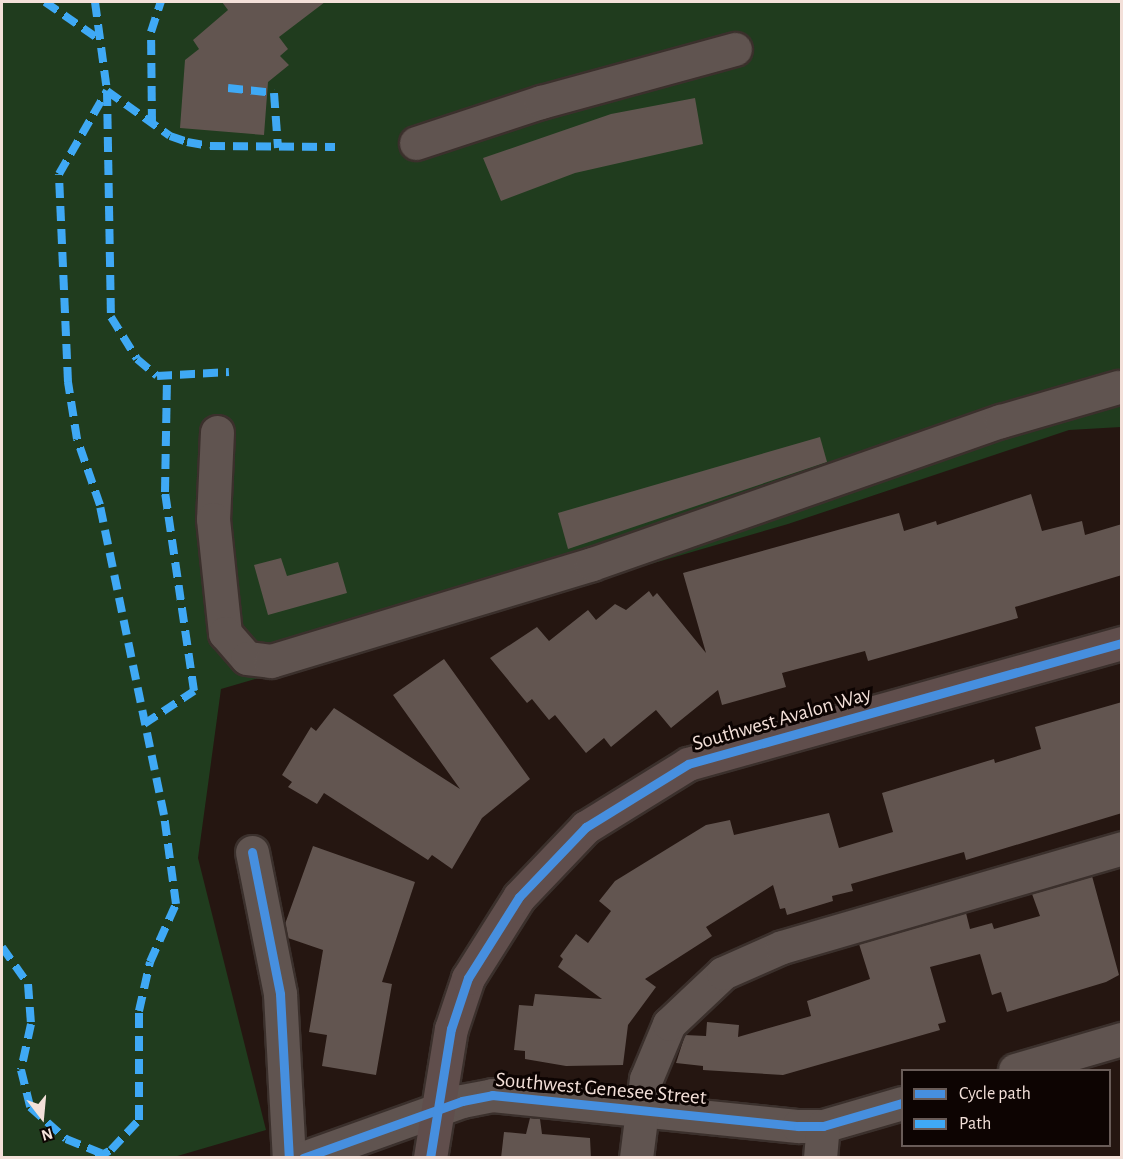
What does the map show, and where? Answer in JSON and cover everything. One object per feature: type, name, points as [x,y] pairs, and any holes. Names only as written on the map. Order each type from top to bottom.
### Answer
[{"type":"main road","name":"Southwest Avalon Way","points":[[430,1158],[435,1112],[452,1029],[468,978],[519,897],[586,827],[688,764],[1122,643]]},
{"type":"street","points":[[416,143],[541,102],[735,49]]},
{"type":"street","points":[[217,432],[213,519],[225,633],[248,658],[271,661],[592,564],[1001,421],[1118,387]]},
{"type":"street","points":[[636,1158],[646,1079],[669,1024],[723,973],[782,947],[1122,848]]},
{"type":"street","points":[[252,852],[280,994],[289,1158]]},
{"type":"street","points":[[1022,1069],[1122,1040]]},
{"type":"street","name":"Southwest Genesee Street","points":[[303,1158],[435,1112],[492,1095],[641,1110],[822,1142],[901,1104]]},
{"type":"green space","points":[[2,2],[1121,2],[1121,427],[1069,430],[788,524],[221,689],[198,858],[266,1130],[174,1157],[2,1157]]},
{"type":"building","points":[[222,2],[325,2],[279,37],[288,49],[280,56],[289,65],[268,82],[264,135],[180,128],[185,60],[199,49],[193,40],[228,10]]},
{"type":"building","points":[[695,98],[703,144],[575,173],[501,201],[483,158],[611,114]]},
{"type":"building","points":[[820,437],[827,462],[568,549],[558,513]]},
{"type":"building","points":[[1031,494],[1042,531],[1082,521],[1085,535],[1122,524],[1122,575],[1015,607],[1018,618],[935,642],[868,661],[865,651],[782,673],[786,687],[722,705],[718,690],[671,728],[656,710],[611,747],[604,738],[586,753],[555,715],[549,720],[532,699],[527,703],[490,658],[537,627],[549,641],[588,610],[596,620],[615,604],[626,610],[649,591],[653,597],[657,593],[706,653],[683,573],[899,513],[904,531],[936,521],[937,525]]},
{"type":"building","points":[[281,558],[287,576],[338,562],[347,593],[268,615],[254,565]]},
{"type":"building","points":[[444,659],[530,779],[482,818],[452,869],[432,855],[428,860],[324,793],[317,804],[288,787],[292,782],[282,775],[311,727],[316,731],[334,708],[460,789],[393,695]]},
{"type":"building","points":[[1122,702],[1122,813],[966,860],[964,852],[851,884],[853,891],[832,896],[833,901],[787,915],[785,908],[780,909],[773,885],[706,927],[712,936],[645,979],[656,987],[628,1025],[623,1065],[566,1066],[525,1059],[525,1051],[514,1050],[519,1005],[533,1006],[535,994],[602,999],[558,967],[563,959],[560,956],[576,934],[588,943],[611,911],[599,901],[615,881],[706,825],[730,820],[734,835],[829,813],[839,848],[893,832],[882,793],[994,759],[995,763],[1041,749],[1035,727]]},
{"type":"building","points":[[313,846],[415,882],[382,982],[392,984],[376,1075],[322,1066],[327,1035],[309,1032],[323,950],[288,938],[285,924]]},
{"type":"building","points":[[1092,876],[1119,975],[1106,982],[1007,1012],[1001,992],[992,995],[980,954],[930,967],[946,1022],[938,1024],[940,1030],[783,1075],[703,1070],[703,1066],[676,1063],[685,1035],[706,1036],[707,1022],[739,1025],[738,1037],[811,1016],[807,1001],[870,979],[859,944],[966,913],[970,929],[992,923],[994,929],[1040,916],[1032,894]]},
{"type":"building","points":[[530,1118],[540,1119],[542,1134],[590,1138],[591,1158],[501,1158],[504,1132],[526,1134]]},
{"type":"marked path","points":[[45,2],[100,40]]},
{"type":"marked path","points":[[95,2],[107,91],[111,317],[137,359],[157,376],[229,372]]},
{"type":"marked path","points":[[152,124],[151,32],[161,2]]},
{"type":"marked path","points":[[228,88],[274,93],[278,148]]},
{"type":"marked path","points":[[96,1158],[111,1150],[139,1120],[139,1011],[150,962],[176,904],[164,815],[100,505],[77,439],[68,382],[59,174],[107,91],[170,136],[187,142],[210,146],[335,147]]},
{"type":"marked path","points":[[144,724],[194,691],[165,492],[167,378]]},
{"type":"marked path","points":[[2,947],[28,984],[31,1024],[21,1070],[30,1107],[66,1139],[103,1154]]},
{"type":"cycle path","points":[[430,1158],[451,1029],[468,978],[519,897],[586,827],[688,764],[1122,643]]},
{"type":"cycle path","points":[[252,852],[280,994],[289,1158]]},
{"type":"cycle path","points":[[303,1158],[462,1101],[492,1095],[798,1126],[823,1126],[901,1103]]}]
